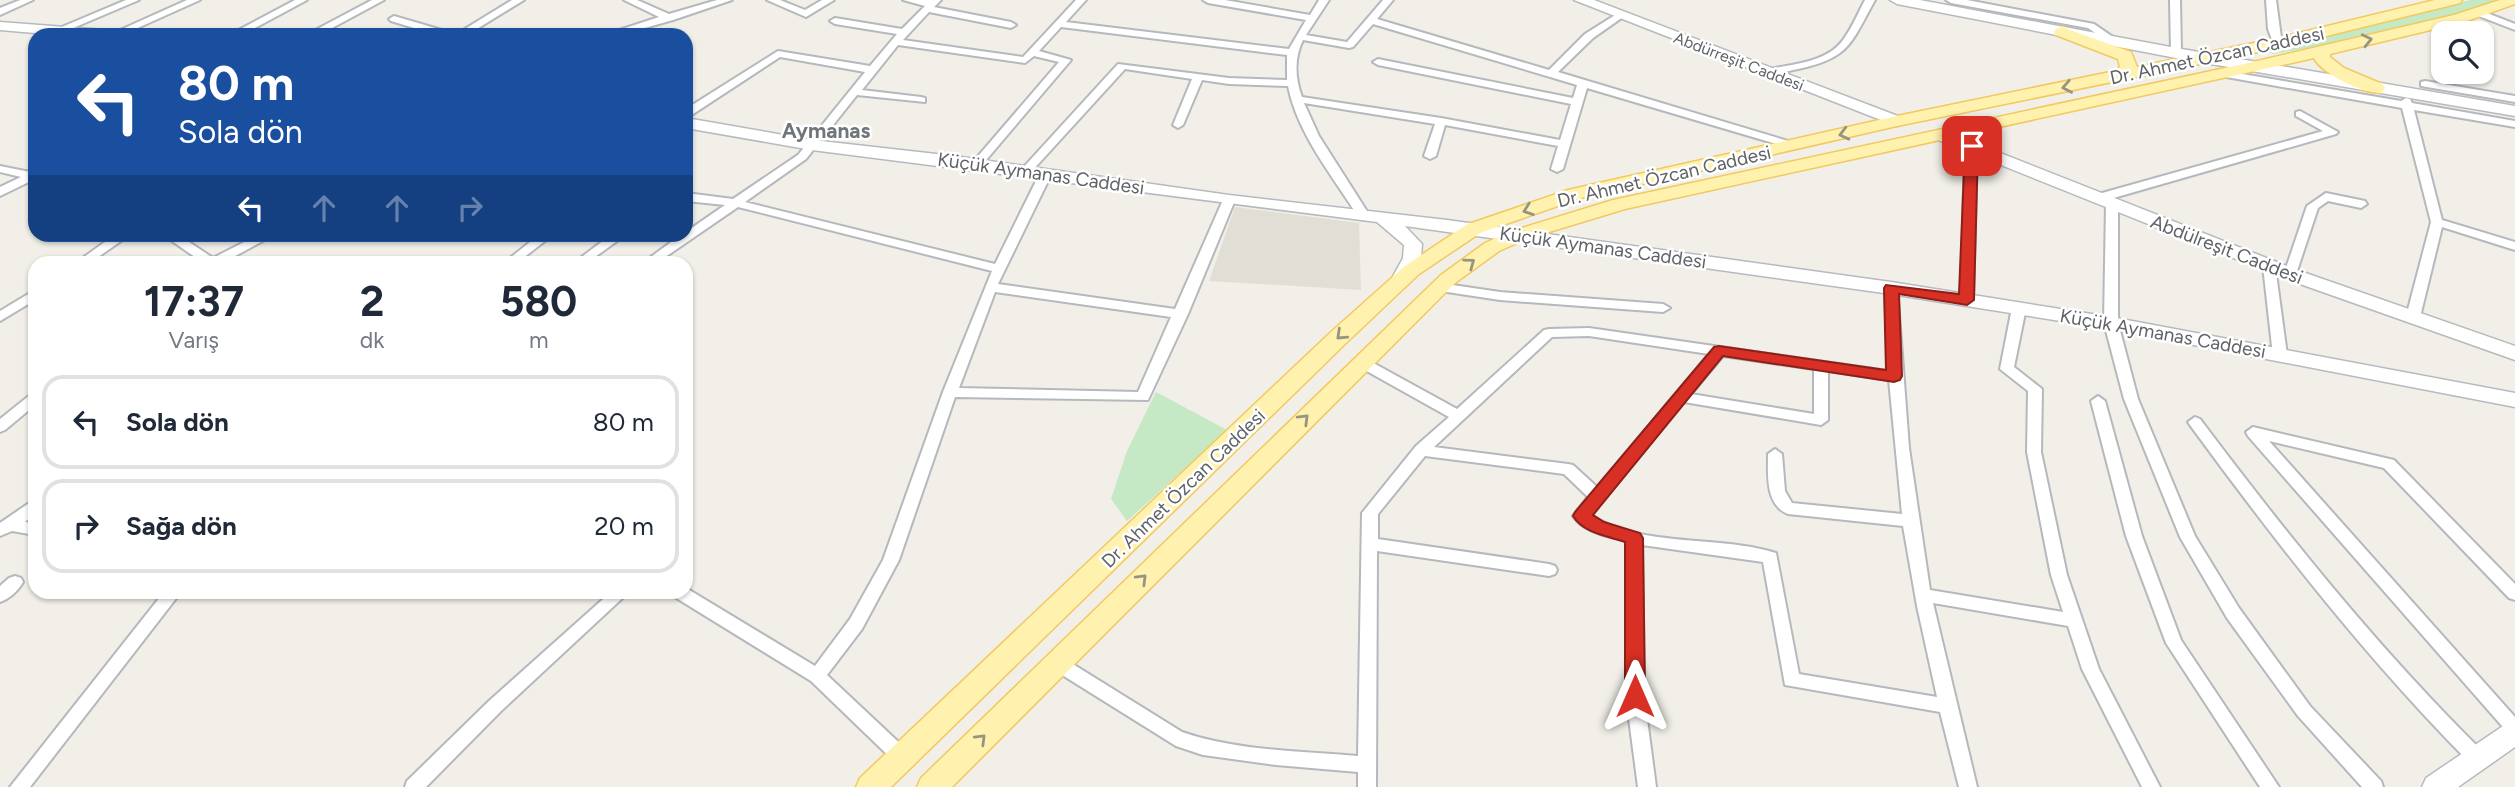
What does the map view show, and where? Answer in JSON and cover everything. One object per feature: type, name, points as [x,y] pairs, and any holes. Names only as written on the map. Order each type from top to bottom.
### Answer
[{"type":"main road","name":"Dr. Ahmet Özcan Caddesi","points":[[932,787],[1361,362],[1439,287],[1492,247],[1519,235],[1620,204],[1942,135],[2212,66],[2278,43],[2454,0]]},
{"type":"main road","name":"Dr. Ahmet Özcan Caddesi","points":[[871,787],[1401,280],[1473,229],[1575,194],[1897,121],[2119,76],[2212,66],[2253,67],[2479,13],[2511,0]]},
{"type":"main road","points":[[2062,32],[2125,56],[2129,68],[2119,76]]},
{"type":"main road","points":[[2322,51],[2322,59],[2332,69],[2376,88]]},
{"type":"street","points":[[0,12],[28,0]]},
{"type":"street","points":[[64,28],[134,0]]},
{"type":"street","points":[[132,28],[195,0]]},
{"type":"street","points":[[248,28],[302,0]]},
{"type":"street","points":[[325,28],[379,0]]},
{"type":"street","points":[[472,28],[519,0]]},
{"type":"street","points":[[629,0],[670,18]]},
{"type":"street","points":[[635,28],[727,0]]},
{"type":"street","points":[[772,0],[806,14],[829,0]]},
{"type":"street","points":[[908,0],[1011,25]]},
{"type":"street","points":[[895,42],[1026,60],[1082,0]]},
{"type":"street","points":[[1208,0],[1313,18]]},
{"type":"street","points":[[1324,0],[1293,53],[1290,76],[1301,113],[1371,217],[1404,233],[1413,244],[1412,258],[1401,280]]},
{"type":"street","points":[[1302,37],[1349,45],[1388,0]]},
{"type":"street","name":"Abdürreşit Caddesi","points":[[1581,0],[1897,121]]},
{"type":"street","points":[[1769,72],[1827,57],[1838,51],[1845,45],[1870,0]]},
{"type":"street","points":[[1897,0],[1977,7],[2091,26],[2115,42]]},
{"type":"street","points":[[1951,0],[2062,32],[2176,53],[2212,66],[2406,99],[2515,124]]},
{"type":"street","points":[[2175,0],[2176,53]]},
{"type":"street","points":[[2271,0],[2273,29],[2278,43]]},
{"type":"street","points":[[693,233],[802,157],[895,42],[932,4]]},
{"type":"street","points":[[2479,13],[2515,27]]},
{"type":"street","points":[[1551,73],[1589,36],[1620,15]]},
{"type":"street","points":[[394,19],[424,28]]},
{"type":"street","points":[[1371,20],[1794,146]]},
{"type":"street","points":[[835,21],[905,32]]},
{"type":"street","points":[[1059,24],[1293,53]]},
{"type":"street","points":[[0,26],[41,28]]},
{"type":"street","points":[[977,164],[1066,60],[1032,53]]},
{"type":"street","points":[[693,109],[778,54],[873,70]]},
{"type":"street","points":[[1378,62],[1577,102]]},
{"type":"street","points":[[1027,170],[1122,66],[1229,81],[1292,83]]},
{"type":"street","points":[[2253,67],[2376,88],[2406,99],[2515,111]]},
{"type":"street","points":[[1178,125],[1198,77]]},
{"type":"street","points":[[1557,169],[1583,82]]},
{"type":"street","points":[[2425,84],[2515,99]]},
{"type":"street","points":[[856,92],[921,100]]},
{"type":"street","points":[[1297,99],[1441,121],[1565,144]]},
{"type":"street","points":[[2406,99],[2437,222],[2413,317]]},
{"type":"street","points":[[2300,114],[2332,132],[2106,201],[2111,323],[2131,399],[2188,537],[2233,613],[2304,711],[2374,787]]},
{"type":"street","points":[[1430,156],[1441,121]]},
{"type":"street","name":"Küçük Aymanas Caddesi","points":[[693,124],[813,145],[1027,170],[1229,200],[1519,235],[1891,288],[2111,323],[2515,400]]},
{"type":"street","name":"Abdülreşit Caddesi","points":[[1942,135],[2290,274],[2515,353]]},
{"type":"street","points":[[1967,300],[1972,146]]},
{"type":"street","points":[[0,169],[28,175]]},
{"type":"street","points":[[817,676],[856,624],[891,560],[990,287],[1046,173]]},
{"type":"street","points":[[0,192],[28,179]]},
{"type":"street","points":[[2290,274],[2313,206],[2326,197],[2361,204]]},
{"type":"street","points":[[693,198],[737,203],[999,269]]},
{"type":"street","points":[[950,392],[1143,397],[1229,200]]},
{"type":"street","points":[[2437,222],[2515,246]]},
{"type":"street","points":[[92,256],[113,242]]},
{"type":"street","points":[[181,242],[203,256]]},
{"type":"street","points":[[225,256],[254,242]]},
{"type":"street","points":[[519,256],[537,242]]},
{"type":"street","points":[[590,256],[610,242]]},
{"type":"street","points":[[659,256],[679,242]]},
{"type":"street","points":[[2269,266],[2280,355]]},
{"type":"street","points":[[990,287],[1181,314]]},
{"type":"street","points":[[1439,287],[1500,296],[1663,308]]},
{"type":"street","points":[[1891,288],[1894,376],[1911,521],[1923,594],[1968,787]]},
{"type":"street","points":[[3,312],[28,298]]},
{"type":"street","points":[[2019,308],[2007,369],[2035,389],[2034,452],[2059,575],[2091,669],[2151,787]]},
{"type":"street","points":[[1367,787],[1370,513],[1421,450],[1549,333],[1589,332],[1894,376]]},
{"type":"street","points":[[1719,351],[1581,516],[1597,527],[1634,538],[1770,556],[1791,680],[1948,706]]},
{"type":"street","points":[[1361,362],[1458,416]]},
{"type":"street","points":[[1683,397],[1821,420],[1821,366]]},
{"type":"street","points":[[2098,401],[2134,536],[2174,643],[2270,787]]},
{"type":"street","points":[[0,427],[28,404]]},
{"type":"street","points":[[2195,422],[2262,513],[2330,598],[2430,713],[2477,758]]},
{"type":"street","points":[[2438,786],[2515,731],[2253,432],[2389,464],[2515,594]]},
{"type":"street","points":[[1421,450],[1568,469],[1598,497]]},
{"type":"street","points":[[1775,454],[1776,492],[1781,503],[1788,508],[1911,521]]},
{"type":"street","points":[[5,528],[28,510]]},
{"type":"street","points":[[5,528],[28,529]]},
{"type":"street","points":[[1634,538],[1635,696],[1647,787]]},
{"type":"street","points":[[1370,544],[1549,570]]},
{"type":"street","points":[[0,596],[15,582]]},
{"type":"street","points":[[1923,594],[2074,620]]},
{"type":"street","points":[[19,787],[167,599]]},
{"type":"street","points":[[414,787],[495,706],[613,599]]},
{"type":"street","points":[[690,599],[817,676],[902,757]]},
{"type":"street","points":[[1057,663],[1165,732],[1203,747],[1368,765]]},
{"type":"shaded area","points":[[1235,207],[1359,223],[1361,290],[1209,281]]},
{"type":"green space","points":[[2470,0],[2500,0],[2444,18],[2337,43],[2273,54],[2265,50]]},
{"type":"green space","points":[[1156,392],[1227,430],[1127,521],[1111,499],[1127,451]]},
{"type":"district","name":"Aymanas","points":[[826,131]]},
{"type":"route","points":[[1635,696],[1634,538],[1597,527],[1581,516],[1719,351],[1894,376],[1891,288],[1967,300],[1972,146]]}]
